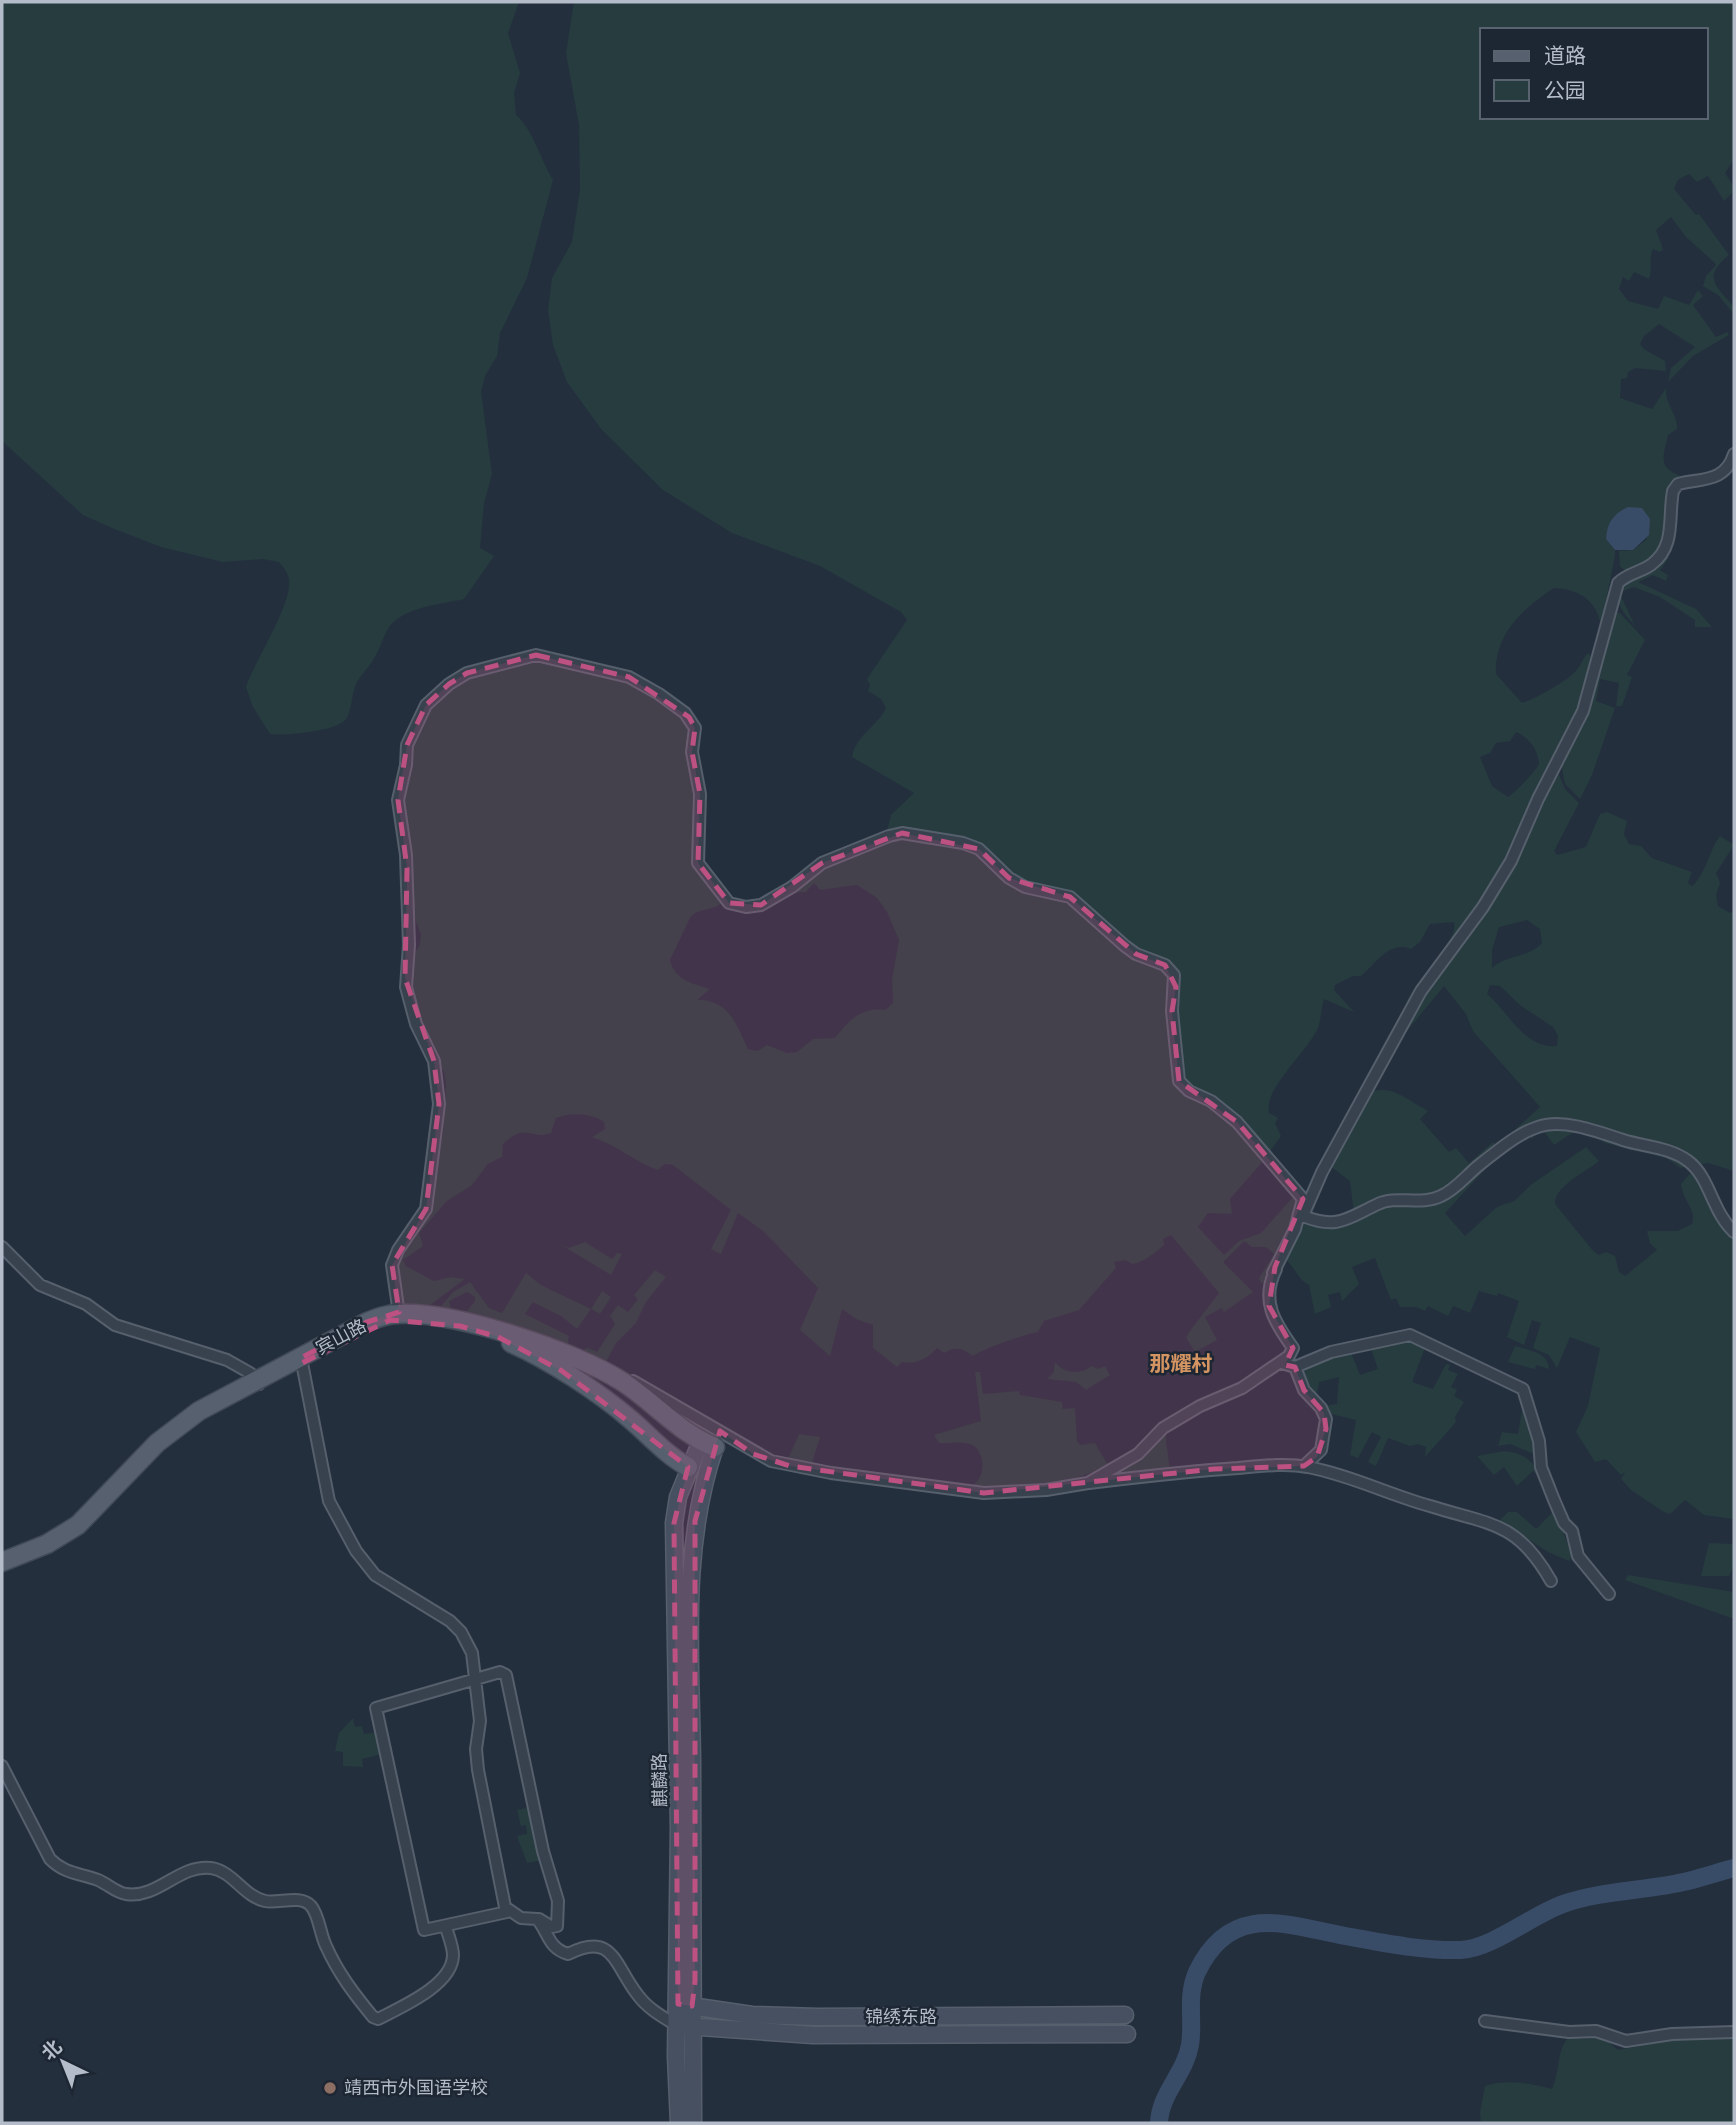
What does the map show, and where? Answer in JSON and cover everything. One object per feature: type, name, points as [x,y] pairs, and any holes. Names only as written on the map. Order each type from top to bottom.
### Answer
[{"type":"main road","name":"宾山路","points":[[302,1361],[367,1322],[398,1314],[443,1318],[561,1351],[613,1376],[708,1444]]},
{"type":"main road","name":"宾山路","points":[[2,1565],[47,1550],[76,1532],[168,1438],[212,1408],[257,1382],[390,1320],[428,1320],[498,1337],[562,1371],[620,1411],[674,1459],[688,1467]]},
{"type":"main road","name":"麒麟路","points":[[693,2123],[693,2028],[685,2005],[674,1523],[688,1467],[708,1444]]},
{"type":"main road","name":"麒麟路","points":[[679,2123],[676,2025],[695,1981],[691,1587],[695,1521],[708,1444]]},
{"type":"main road","name":"锦绣东路","points":[[685,2005],[752,2015],[818,2017],[1125,2015]]},
{"type":"main road","name":"锦绣东路","points":[[676,2025],[861,2036],[1126,2034]]},
{"type":"street","points":[[1273,1273],[1303,1216],[1322,1172],[1421,991],[1483,907],[1511,861],[1538,799],[1583,710],[1618,583],[1651,565],[1665,552],[1673,491],[1678,484],[1715,478],[1731,463],[1734,454]]},
{"type":"street","points":[[398,1314],[392,1265],[398,1250],[426,1209],[439,1104],[434,1061],[416,1024],[405,978],[409,945],[407,868],[398,800],[407,765],[407,745],[426,705],[449,684],[467,673],[536,655],[629,677],[659,694],[689,717],[696,735],[692,752],[700,794],[698,863],[729,903],[746,907],[761,905],[792,887],[822,863],[859,846],[902,834],[963,843],[979,849],[1009,878],[1024,887],[1070,897],[1136,954],[1165,965],[1174,975],[1172,1011],[1179,1081],[1188,1091],[1211,1101],[1237,1122],[1303,1199],[1295,1229],[1273,1273],[1269,1293],[1271,1317],[1293,1348],[1282,1363],[1242,1388],[1200,1406],[1163,1428],[1138,1454],[1088,1483]]},
{"type":"street","points":[[1303,1216],[1315,1221],[1339,1221],[1355,1217],[1382,1202],[1407,1202],[1443,1196],[1509,1142],[1529,1130],[1553,1122],[1599,1130],[1684,1158],[1696,1168],[1722,1220],[1734,1232]]},
{"type":"street","points":[[2,1247],[40,1285],[86,1304],[115,1325],[227,1360],[250,1373],[257,1382]]},
{"type":"street","points":[[1282,1363],[1295,1367],[1331,1352],[1410,1335],[1523,1389],[1539,1441],[1541,1467],[1554,1500],[1564,1523],[1572,1531],[1578,1556],[1609,1594]]},
{"type":"street","points":[[302,1361],[331,1507],[368,1569],[444,1616],[461,1632],[472,1653],[477,1680],[478,1770],[498,1878],[508,1912]]},
{"type":"street","points":[[1295,1367],[1304,1390],[1321,1408],[1326,1419],[1321,1450],[1304,1466]]},
{"type":"street","points":[[613,1376],[627,1378],[655,1391],[753,1454],[790,1466],[984,1493],[1046,1490],[1088,1483],[1272,1465],[1304,1466],[1364,1481],[1427,1506],[1468,1516],[1511,1532],[1527,1544],[1551,1581]]},
{"type":"street","points":[[503,1672],[510,1684],[543,1851],[558,1901],[557,1926],[552,1927],[537,1919],[521,1918],[508,1912],[426,1932],[423,1928],[376,1708],[477,1680],[503,1672]]},
{"type":"street","points":[[2,1766],[50,1859],[61,1870],[100,1881],[129,1895],[143,1893],[182,1871],[209,1867],[219,1869],[251,1896],[263,1901],[305,1901],[311,1906],[325,1945],[342,1980],[378,2019],[421,1997],[446,1972],[453,1954],[446,1927]]},
{"type":"street","points":[[537,1919],[551,1945],[559,1952],[568,1954],[590,1944],[609,1952],[647,2006],[676,2025]]},
{"type":"street","points":[[1485,2021],[1569,2032],[1596,2031],[1626,2041],[1672,2034],[1734,2032]]},
{"type":"highlighted area","points":[[536,655],[629,677],[689,717],[695,728],[692,752],[700,794],[698,863],[729,903],[761,905],[822,863],[902,833],[979,849],[1009,878],[1070,897],[1136,954],[1165,965],[1176,987],[1172,1011],[1179,1081],[1237,1122],[1303,1199],[1275,1267],[1269,1306],[1293,1348],[1285,1365],[1295,1367],[1304,1390],[1324,1413],[1326,1429],[1317,1457],[1304,1466],[1214,1469],[984,1493],[790,1466],[753,1454],[720,1431],[695,1521],[695,1981],[692,2006],[678,2004],[674,1523],[688,1467],[562,1371],[498,1337],[460,1326],[390,1320],[302,1363],[301,1358],[367,1322],[399,1312],[392,1265],[426,1209],[439,1104],[434,1061],[405,978],[407,868],[398,800],[407,745],[426,705],[449,684],[467,673]]},
{"type":"green space","points":[[2,2],[519,2],[508,33],[520,73],[514,93],[516,115],[532,136],[553,180],[527,278],[500,333],[497,356],[485,376],[481,392],[492,474],[484,503],[480,548],[494,556],[464,599],[421,608],[393,622],[373,660],[357,682],[346,719],[333,727],[311,732],[270,734],[253,707],[246,687],[286,599],[289,586],[287,574],[279,562],[263,559],[223,562],[161,547],[112,528],[83,515],[2,441]]},
{"type":"green space","points":[[574,2],[1734,2],[1734,159],[1725,173],[1733,185],[1732,193],[1724,201],[1708,176],[1697,182],[1689,174],[1678,180],[1674,189],[1696,215],[1699,214],[1729,255],[1716,269],[1714,281],[1734,307],[1734,314],[1718,295],[1703,286],[1715,263],[1686,237],[1671,217],[1656,230],[1663,249],[1660,252],[1653,249],[1649,279],[1634,272],[1629,281],[1623,277],[1619,289],[1628,301],[1658,309],[1664,296],[1689,305],[1698,290],[1703,296],[1693,305],[1716,337],[1727,332],[1729,335],[1693,356],[1668,382],[1671,368],[1695,347],[1659,324],[1644,336],[1640,344],[1665,361],[1666,371],[1635,368],[1628,372],[1627,378],[1621,379],[1620,398],[1652,409],[1666,388],[1667,399],[1677,424],[1677,429],[1668,435],[1664,460],[1672,472],[1688,479],[1678,480],[1663,546],[1651,559],[1626,572],[1620,566],[1619,551],[1633,550],[1646,540],[1650,519],[1606,539],[1615,550],[1615,556],[1601,625],[1595,609],[1585,597],[1554,588],[1521,614],[1505,635],[1497,660],[1496,674],[1522,703],[1566,680],[1588,653],[1591,656],[1577,713],[1541,778],[1519,835],[1497,877],[1404,1014],[1406,1003],[1421,978],[1449,942],[1454,931],[1454,922],[1430,924],[1420,942],[1411,949],[1403,947],[1390,950],[1361,976],[1353,976],[1335,985],[1334,990],[1354,1012],[1324,999],[1317,1030],[1272,1094],[1269,1113],[1278,1118],[1275,1123],[1281,1136],[1268,1154],[1181,1080],[1176,974],[1138,953],[1071,896],[1026,886],[979,847],[887,831],[891,815],[914,793],[852,757],[862,737],[886,708],[881,699],[868,691],[870,685],[867,679],[907,620],[901,612],[820,566],[732,533],[663,490],[602,430],[567,382],[553,345],[548,310],[552,278],[572,242],[580,189],[579,125],[566,53]],"holes":[[[1516,732],[1525,737],[1537,754],[1539,764],[1525,782],[1508,797],[1492,786],[1480,757],[1490,753],[1496,743],[1510,741]]]},
{"type":"green space","points":[[1667,556],[1668,559],[1660,570],[1668,575],[1666,581],[1653,575],[1638,582],[1696,609],[1712,627],[1695,627],[1695,620],[1660,597],[1634,587],[1623,591],[1621,596],[1635,626],[1624,612],[1618,598],[1619,586],[1655,566]]},
{"type":"green space","points":[[1619,612],[1645,640],[1627,675],[1632,677],[1622,706],[1616,706],[1619,683],[1600,679],[1596,701],[1615,708],[1592,775],[1580,799],[1565,784],[1561,763],[1587,712],[1614,614]]},
{"type":"green space","points":[[532,657],[629,679],[690,722],[703,877],[722,903],[691,916],[670,960],[680,976],[710,989],[697,1000],[708,1001],[724,1008],[735,1022],[748,1049],[758,1051],[767,1045],[787,1053],[797,1052],[813,1039],[835,1038],[856,1016],[869,1011],[885,1010],[893,1003],[892,979],[899,940],[887,912],[877,898],[857,885],[820,890],[814,883],[806,892],[789,892],[822,865],[901,835],[978,850],[1007,879],[1068,899],[1172,976],[1176,1081],[1222,1111],[1266,1158],[1230,1199],[1232,1214],[1208,1213],[1198,1227],[1224,1255],[1239,1241],[1261,1233],[1292,1198],[1298,1200],[1295,1219],[1267,1282],[1261,1283],[1259,1278],[1274,1254],[1266,1247],[1252,1247],[1244,1241],[1223,1262],[1253,1292],[1224,1312],[1222,1308],[1205,1317],[1217,1340],[1195,1352],[1186,1338],[1219,1293],[1171,1235],[1163,1239],[1164,1245],[1141,1262],[1114,1262],[1116,1268],[1079,1310],[1044,1321],[1038,1332],[973,1356],[958,1349],[944,1353],[937,1348],[921,1360],[902,1362],[897,1367],[873,1348],[873,1325],[856,1319],[842,1309],[830,1356],[800,1330],[818,1288],[763,1231],[738,1213],[721,1254],[711,1249],[731,1210],[673,1165],[665,1164],[658,1170],[592,1137],[605,1129],[604,1122],[581,1114],[556,1118],[551,1133],[524,1133],[511,1137],[503,1144],[502,1157],[488,1164],[472,1185],[447,1201],[419,1233],[423,1246],[403,1260],[406,1266],[434,1281],[451,1277],[465,1279],[425,1309],[405,1309],[396,1274],[399,1254],[419,1226],[434,1175],[443,1133],[446,1084],[444,1072],[424,1032],[408,985],[411,958],[420,945],[421,935],[412,910],[401,799],[410,773],[415,739],[430,708],[466,675]]},
{"type":"green space","points":[[1557,770],[1565,789],[1579,803],[1554,851],[1557,855],[1586,847],[1600,814],[1607,812],[1627,821],[1624,834],[1629,844],[1641,846],[1652,858],[1692,872],[1688,883],[1692,886],[1720,836],[1734,845],[1716,873],[1720,883],[1716,895],[1718,906],[1730,913],[1734,911],[1734,1171],[1708,1163],[1697,1165],[1685,1157],[1542,1123],[1442,1194],[1354,1214],[1350,1181],[1330,1166],[1370,1093],[1377,1090],[1392,1091],[1428,1111],[1420,1119],[1449,1152],[1456,1148],[1469,1163],[1493,1142],[1497,1146],[1540,1107],[1473,1031],[1466,1014],[1444,986],[1397,1043],[1423,995],[1522,845]],"holes":[[[1527,920],[1540,929],[1542,943],[1537,948],[1492,968],[1492,950],[1499,927]],[[1490,985],[1500,986],[1521,1006],[1553,1027],[1558,1036],[1557,1046],[1535,1042],[1526,1036],[1487,994]]]},
{"type":"green space","points":[[1553,1124],[1649,1147],[1690,1165],[1681,1168],[1666,1158],[1605,1143],[1587,1133],[1572,1133],[1554,1145],[1543,1130],[1531,1139],[1527,1133]]},
{"type":"green space","points":[[1586,1147],[1599,1161],[1565,1185],[1556,1197],[1555,1204],[1594,1252],[1599,1255],[1606,1252],[1615,1256],[1619,1272],[1625,1276],[1657,1250],[1650,1243],[1647,1231],[1678,1231],[1692,1224],[1693,1214],[1681,1184],[1694,1169],[1734,1235],[1734,1519],[1704,1515],[1685,1500],[1670,1514],[1664,1512],[1631,1490],[1621,1479],[1625,1472],[1621,1475],[1606,1459],[1595,1462],[1576,1432],[1588,1406],[1600,1348],[1570,1337],[1557,1368],[1549,1355],[1533,1348],[1541,1323],[1532,1320],[1524,1345],[1507,1337],[1519,1301],[1498,1293],[1497,1296],[1479,1291],[1470,1313],[1453,1306],[1448,1316],[1428,1306],[1425,1311],[1416,1307],[1400,1307],[1396,1298],[1391,1300],[1375,1258],[1352,1267],[1359,1284],[1342,1301],[1340,1292],[1328,1295],[1331,1307],[1315,1314],[1309,1285],[1285,1259],[1303,1221],[1315,1223],[1377,1206],[1433,1201],[1500,1153],[1445,1213],[1465,1236],[1497,1207],[1514,1201],[1532,1184]]},
{"type":"green space","points":[[585,1242],[612,1259],[617,1253],[622,1254],[611,1275],[558,1243],[568,1248]]},
{"type":"green space","points":[[655,1270],[666,1277],[646,1302],[636,1323],[616,1343],[606,1362],[574,1352],[575,1343],[575,1346],[582,1350],[588,1348],[597,1352],[615,1324],[610,1316],[618,1305],[628,1312],[638,1299],[634,1295]]},
{"type":"green space","points":[[526,1273],[541,1285],[591,1309],[577,1329],[561,1316],[533,1302],[525,1314],[569,1336],[567,1347],[464,1315],[475,1301],[475,1297],[467,1292],[449,1301],[451,1308],[458,1309],[458,1316],[437,1311],[453,1292],[470,1282],[489,1308],[502,1313]]},
{"type":"green space","points":[[602,1291],[611,1297],[600,1314],[591,1309]]},
{"type":"green space","points":[[1406,1338],[1426,1345],[1412,1382],[1433,1389],[1446,1364],[1450,1365],[1448,1370],[1458,1374],[1451,1387],[1457,1390],[1454,1396],[1464,1402],[1455,1417],[1456,1422],[1425,1457],[1426,1447],[1418,1444],[1410,1446],[1388,1438],[1376,1466],[1368,1462],[1381,1437],[1372,1432],[1358,1458],[1350,1455],[1356,1420],[1331,1414],[1323,1406],[1337,1404],[1339,1377],[1319,1382],[1316,1400],[1311,1397],[1302,1375],[1311,1363],[1350,1350],[1360,1375],[1378,1369],[1370,1346]]},
{"type":"green space","points":[[1515,1346],[1542,1355],[1549,1369],[1536,1365],[1535,1369],[1508,1362]]},
{"type":"green space","points":[[1055,1362],[1063,1369],[1073,1372],[1092,1366],[1098,1369],[1105,1366],[1110,1375],[1086,1390],[1076,1382],[1047,1379],[1054,1372]]},
{"type":"green space","points":[[975,1372],[980,1372],[983,1394],[1019,1391],[1020,1395],[1062,1402],[1063,1409],[1075,1408],[1077,1441],[1080,1445],[1095,1443],[1108,1465],[1072,1479],[1031,1488],[990,1489],[952,1483],[969,1485],[978,1481],[982,1458],[972,1445],[939,1443],[934,1435],[981,1421]]},
{"type":"green space","points":[[1524,1398],[1537,1453],[1534,1454],[1510,1444],[1498,1446],[1502,1432],[1518,1434]]},
{"type":"green space","points":[[1165,1432],[1170,1471],[1153,1470],[1112,1477],[1109,1473]]},
{"type":"green space","points":[[799,1434],[820,1437],[812,1463],[788,1459]]},
{"type":"green space","points":[[1504,1451],[1529,1460],[1544,1482],[1533,1471],[1517,1486],[1504,1467],[1494,1475],[1477,1456]]},
{"type":"green space","points":[[1555,1510],[1572,1556],[1569,1561],[1548,1552],[1499,1521],[1508,1512],[1517,1512],[1536,1529]]},
{"type":"green space","points":[[1709,1543],[1734,1544],[1734,1565],[1729,1576],[1701,1576]]},
{"type":"green space","points":[[1628,1575],[1734,1592],[1734,1619],[1625,1580]]},
{"type":"green space","points":[[353,1718],[355,1727],[362,1726],[364,1734],[378,1732],[382,1754],[362,1759],[363,1767],[343,1766],[343,1752],[335,1751],[339,1733]]},
{"type":"green space","points":[[532,1807],[543,1860],[527,1863],[517,1836],[527,1834],[526,1825],[521,1826],[517,1810]]},
{"type":"green space","points":[[1570,2036],[1581,2039],[1603,2038],[1618,2050],[1692,2037],[1734,2038],[1734,2123],[1481,2123],[1480,2112],[1485,2086],[1518,2083],[1552,2089],[1562,2048]]},
{"type":"water","points":[[1628,507],[1642,508],[1650,519],[1649,535],[1633,550],[1615,550],[1606,539],[1608,528],[1615,516]]},
{"type":"waterway","points":[[1159,2123],[1160,2112],[1190,2045],[1191,2000],[1197,1972],[1211,1950],[1226,1935],[1243,1927],[1262,1923],[1282,1924],[1403,1946],[1461,1950],[1486,1944],[1551,1909],[1578,1899],[1672,1884],[1734,1868]]},
{"type":"place","name":"靖西市外国语学校","points":[[330,2088]]},
{"type":"district","name":"那耀村","points":[[1181,1364]]}]
